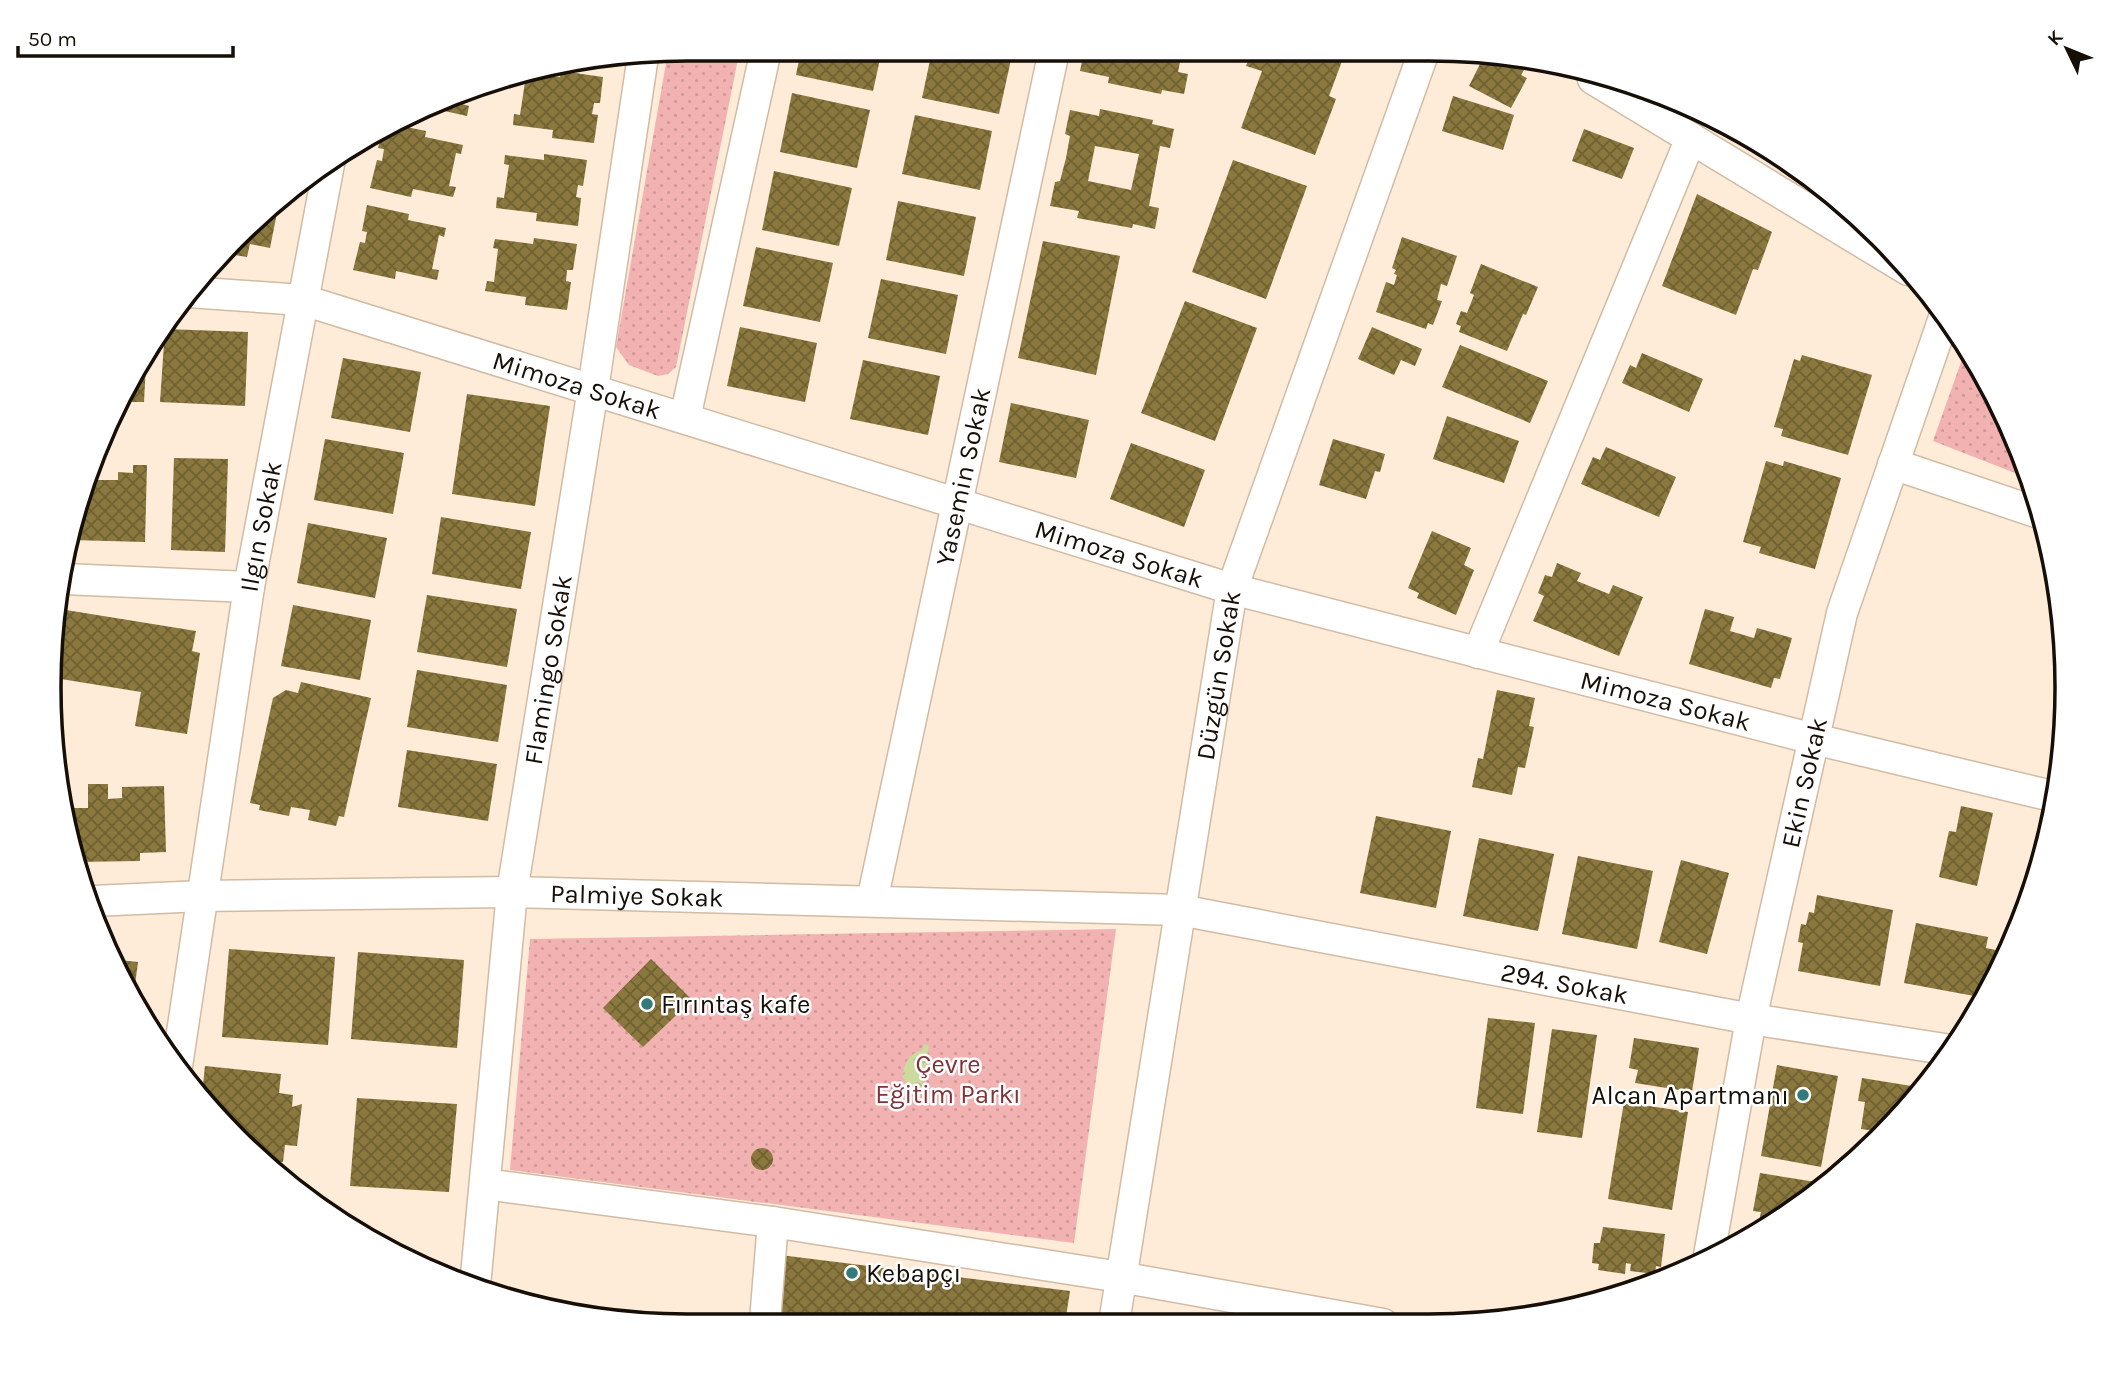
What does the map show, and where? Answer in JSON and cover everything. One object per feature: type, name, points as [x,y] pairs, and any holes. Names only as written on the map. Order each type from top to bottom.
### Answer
[{"type":"street","points":[[685,418],[764,61]]},
{"type":"street","name":"Yasemin Sokak","points":[[872,901],[1052,61]]},
{"type":"street","name":"Düzgün Sokak","points":[[1115,1314],[1232,589],[1421,61]]},
{"type":"street","name":"Flamingo Sokak","points":[[476,1277],[512,892],[593,389],[642,64]]},
{"type":"street","points":[[1607,88],[1876,251]]},
{"type":"street","points":[[1479,653],[1691,138]]},
{"type":"street","name":"Ilgın Sokak","points":[[179,1052],[249,587],[327,176]]},
{"type":"street","name":"Mimoza Sokak","points":[[202,293],[303,300],[1232,589],[1814,739],[2045,794]]},
{"type":"street","name":"Ekin Sokak","points":[[1711,1246],[1751,1019],[1842,613],[1941,328]]},
{"type":"street","points":[[1894,464],[2029,509]]},
{"type":"street","points":[[71,579],[249,587]]},
{"type":"street","name":"Palmiye Sokak","points":[[99,901],[202,896],[512,892],[1180,910]]},
{"type":"street","name":"294. Sokak","points":[[1180,910],[1751,1019],[1940,1048]]},
{"type":"street","points":[[485,1184],[773,1222],[1120,1277],[1327,1314]]},
{"type":"street","points":[[766,1314],[773,1222]]},
{"type":"green space","points":[[738,61],[676,367],[668,374],[658,376],[629,365],[616,347],[666,62]]},
{"type":"green space","points":[[1962,360],[1990,411],[2017,474],[1933,441]]},
{"type":"green space","name":"Çevre Eğitim Parkı","points":[[1116,929],[1074,1243],[510,1170],[530,939]]},
{"type":"water","points":[[924,1044],[929,1045],[919,1102],[915,1100],[916,1093],[903,1078],[903,1073],[907,1060],[922,1050]]},
{"type":"building","points":[[799,61],[880,61],[873,91],[796,75]]},
{"type":"building","points":[[930,61],[1011,61],[999,114],[922,98]]},
{"type":"building","points":[[1082,61],[1180,61],[1178,72],[1188,74],[1184,94],[1162,90],[1161,94],[1108,83],[1109,77],[1080,71]]},
{"type":"building","points":[[1248,61],[1342,61],[1329,96],[1336,99],[1315,155],[1241,128],[1262,71],[1246,66]]},
{"type":"building","points":[[1480,64],[1522,69],[1524,70],[1521,75],[1527,78],[1511,108],[1469,86]]},
{"type":"building","points":[[570,72],[603,77],[600,103],[594,103],[592,114],[598,115],[594,143],[552,138],[553,130],[513,125],[514,114],[520,115],[525,83],[553,76],[560,77],[560,74]]},
{"type":"building","points":[[792,93],[870,110],[857,168],[780,152]]},
{"type":"building","points":[[1453,96],[1514,115],[1503,150],[1442,131]]},
{"type":"building","points":[[462,103],[469,106],[467,116],[444,111]]},
{"type":"building","points":[[1100,109],[1153,120],[1152,124],[1174,129],[1170,148],[1160,146],[1149,206],[1159,208],[1155,229],[1133,224],[1132,228],[1077,218],[1079,211],[1050,206],[1055,182],[1060,181],[1066,158],[1070,136],[1065,134],[1070,110],[1099,116]],"holes":[[[1095,146],[1139,154],[1131,190],[1088,181]]]},
{"type":"building","points":[[915,115],[992,131],[980,190],[902,174]]},
{"type":"building","points":[[408,127],[426,131],[425,137],[463,145],[461,154],[456,153],[449,186],[456,187],[453,197],[413,189],[411,197],[370,188],[377,160],[382,161],[384,149],[378,148],[379,142]]},
{"type":"building","points":[[1584,129],[1634,148],[1622,179],[1572,161]]},
{"type":"building","points":[[544,154],[587,160],[583,186],[578,185],[576,197],[581,198],[578,226],[536,221],[537,213],[496,208],[497,197],[504,198],[509,165],[504,164],[505,155],[544,160]]},
{"type":"building","points":[[1233,160],[1307,186],[1266,299],[1192,272]]},
{"type":"building","points":[[774,171],[852,188],[839,246],[762,230]]},
{"type":"building","points":[[1697,194],[1772,232],[1758,270],[1753,269],[1736,315],[1662,286]]},
{"type":"building","points":[[898,201],[976,217],[964,276],[886,260]]},
{"type":"building","points":[[367,205],[409,214],[408,220],[446,228],[444,237],[439,235],[432,269],[439,270],[437,280],[396,271],[395,279],[353,270],[360,242],[365,243],[367,232],[362,231]]},
{"type":"building","points":[[276,216],[270,248],[250,244],[247,257],[236,255]]},
{"type":"building","points":[[1402,237],[1457,256],[1447,286],[1441,284],[1437,300],[1442,301],[1433,325],[1428,323],[1426,329],[1376,312],[1386,282],[1394,285],[1397,275],[1392,268]]},
{"type":"building","points":[[534,238],[577,244],[573,270],[567,270],[566,281],[571,282],[567,310],[525,305],[526,297],[485,291],[487,281],[494,282],[498,249],[493,248],[495,239],[533,244]]},
{"type":"building","points":[[1043,241],[1120,256],[1096,375],[1018,358]]},
{"type":"building","points":[[756,247],[833,263],[820,322],[743,306]]},
{"type":"building","points":[[1481,264],[1538,287],[1507,351],[1459,332],[1461,326],[1456,324],[1461,311],[1467,313],[1474,295],[1470,293]]},
{"type":"building","points":[[881,279],[958,295],[946,354],[868,338]]},
{"type":"building","points":[[1185,301],[1257,328],[1215,441],[1141,413]]},
{"type":"building","points":[[740,327],[817,343],[805,402],[727,386]]},
{"type":"building","points":[[1372,327],[1422,349],[1415,366],[1401,360],[1394,375],[1358,359]]},
{"type":"building","points":[[175,329],[248,332],[245,406],[160,402],[164,345]]},
{"type":"building","points":[[1460,345],[1548,381],[1530,423],[1442,387]]},
{"type":"building","points":[[1642,353],[1703,379],[1689,412],[1622,383],[1630,365],[1636,368]]},
{"type":"building","points":[[1802,355],[1872,375],[1848,455],[1781,436],[1783,429],[1774,427],[1794,359],[1800,361]]},
{"type":"building","points":[[343,358],[421,372],[410,432],[331,418]]},
{"type":"building","points":[[863,360],[940,376],[928,435],[850,419]]},
{"type":"building","points":[[146,373],[144,402],[131,402]]},
{"type":"building","points":[[467,394],[550,406],[535,506],[452,494]]},
{"type":"building","points":[[1011,403],[1089,420],[1076,478],[999,462]]},
{"type":"building","points":[[1447,416],[1519,441],[1504,483],[1433,459]]},
{"type":"building","points":[[325,439],[404,453],[393,514],[314,500]]},
{"type":"building","points":[[1333,439],[1385,454],[1380,472],[1375,471],[1366,499],[1319,485]]},
{"type":"building","points":[[1131,443],[1205,470],[1184,527],[1110,499]]},
{"type":"building","points":[[1606,447],[1676,477],[1659,517],[1581,484],[1593,457],[1600,460]]},
{"type":"building","points":[[174,458],[228,459],[225,552],[171,550]]},
{"type":"building","points":[[1766,461],[1783,466],[1784,461],[1841,478],[1815,569],[1759,553],[1761,547],[1743,542]]},
{"type":"building","points":[[133,465],[147,465],[145,542],[79,540],[97,478],[118,480],[118,472],[133,473]]},
{"type":"building","points":[[441,517],[531,532],[521,589],[432,574]]},
{"type":"building","points":[[308,523],[387,538],[375,598],[297,583]]},
{"type":"building","points":[[1432,531],[1471,548],[1464,565],[1474,570],[1456,615],[1417,598],[1419,593],[1408,588]]},
{"type":"building","points":[[1557,563],[1581,573],[1577,581],[1609,594],[1613,585],[1643,597],[1619,656],[1533,621],[1544,596],[1538,593],[1545,575],[1552,577]]},
{"type":"building","points":[[427,595],[517,609],[507,667],[417,652]]},
{"type":"building","points":[[293,605],[371,620],[360,680],[281,666]]},
{"type":"building","points":[[1705,609],[1734,617],[1730,631],[1754,638],[1757,628],[1792,638],[1780,679],[1774,678],[1771,688],[1689,664]]},
{"type":"building","points":[[67,610],[196,631],[192,651],[200,653],[187,734],[135,726],[141,692],[61,679]]},
{"type":"building","points":[[417,670],[507,685],[498,742],[407,727]]},
{"type":"building","points":[[301,682],[371,698],[344,817],[339,816],[336,826],[308,820],[310,810],[291,807],[289,816],[259,810],[260,805],[250,803],[273,698],[286,690],[298,693]]},
{"type":"building","points":[[1497,690],[1535,698],[1529,726],[1534,727],[1525,768],[1518,767],[1512,795],[1472,787],[1478,758],[1483,759]]},
{"type":"building","points":[[407,750],[497,764],[488,821],[398,807]]},
{"type":"building","points":[[88,784],[108,784],[108,799],[122,798],[122,787],[164,786],[166,852],[140,853],[140,861],[86,862],[73,808],[88,808]]},
{"type":"building","points":[[1961,806],[1993,813],[1977,886],[1939,877],[1949,831],[1956,832]]},
{"type":"building","points":[[1376,816],[1451,831],[1436,908],[1360,893]]},
{"type":"building","points":[[1479,838],[1554,854],[1538,931],[1463,916]]},
{"type":"building","points":[[1578,856],[1653,871],[1637,949],[1562,934]]},
{"type":"building","points":[[1681,860],[1729,873],[1707,954],[1659,942]]},
{"type":"building","points":[[1817,895],[1893,910],[1880,986],[1798,971],[1803,943],[1798,942],[1801,924],[1806,925],[1809,912],[1814,913]]},
{"type":"building","points":[[1916,923],[1988,937],[1986,948],[1996,950],[1974,996],[1904,983]]},
{"type":"building","points":[[229,949],[335,957],[328,1045],[222,1037]]},
{"type":"building","points":[[358,952],[464,960],[457,1048],[351,1039]]},
{"type":"building","name":"Fırıntaş kafe","points":[[651,959],[692,1000],[643,1047],[603,1008]]},
{"type":"building","points":[[124,961],[138,962],[135,982]]},
{"type":"building","points":[[1488,1018],[1535,1023],[1523,1114],[1476,1108]]},
{"type":"building","points":[[1552,1029],[1597,1035],[1582,1138],[1537,1132]]},
{"type":"building","points":[[1634,1038],[1699,1048],[1692,1092],[1635,1083],[1638,1070],[1629,1068]]},
{"type":"building","points":[[1777,1065],[1838,1076],[1821,1167],[1761,1156]]},
{"type":"building","points":[[205,1066],[281,1074],[279,1093],[293,1095],[292,1107],[302,1104],[297,1146],[285,1145],[283,1162],[280,1162],[245,1130],[203,1083]]},
{"type":"building","points":[[1862,1078],[1911,1086],[1871,1130],[1861,1129],[1865,1102],[1858,1101]]},
{"type":"building","points":[[357,1098],[457,1104],[449,1192],[350,1186]]},
{"type":"building","points":[[1624,1102],[1688,1112],[1672,1210],[1608,1199]]},
{"type":"building","points":[[758,1148],[766,1148],[773,1155],[773,1163],[766,1170],[758,1170],[751,1163],[751,1155]]},
{"type":"building","points":[[1760,1173],[1813,1182],[1760,1219],[1761,1212],[1753,1211]]},
{"type":"building","points":[[1603,1227],[1665,1234],[1661,1267],[1656,1266],[1655,1271],[1649,1273],[1630,1271],[1631,1264],[1626,1263],[1625,1274],[1598,1270],[1599,1264],[1592,1263],[1594,1243],[1600,1243]]},
{"type":"building","name":"Kebapçı","points":[[780,1255],[1070,1291],[1066,1314],[776,1314]]},
{"type":"place","name":"Fırıntaş kafe","points":[[647,1004]]},
{"type":"place","name":"Alcan Apartmanı","points":[[1803,1095]]},
{"type":"place","name":"Kebapçı","points":[[852,1273]]}]
